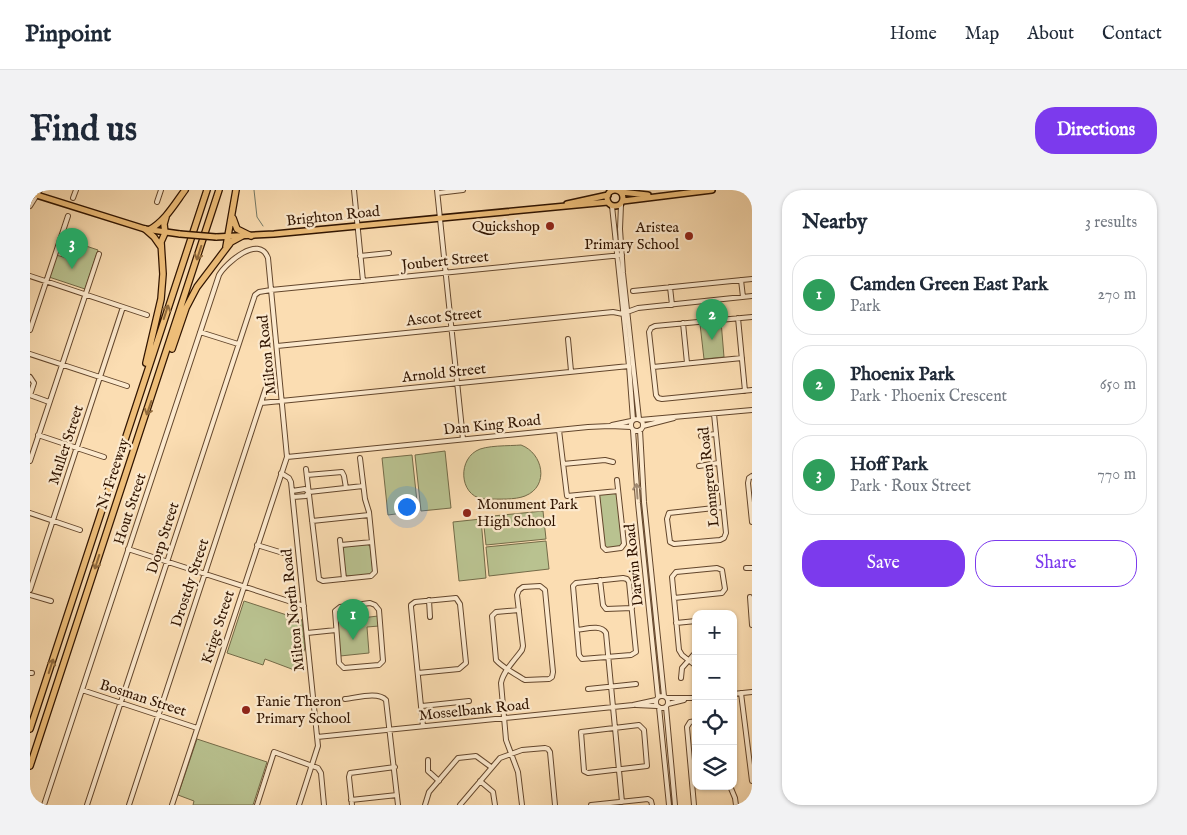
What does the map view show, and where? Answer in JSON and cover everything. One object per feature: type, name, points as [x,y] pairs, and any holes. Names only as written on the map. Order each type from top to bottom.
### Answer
[{"type":"highway","points":[[161,247],[147,230],[157,226],[166,217],[185,190]]},
{"type":"highway","name":"N1 Freeway","points":[[30,729],[207,190]]},
{"type":"highway","name":"N1 Freeway","points":[[30,766],[219,190]]},
{"type":"highway","points":[[225,250],[233,216],[236,190]]},
{"type":"highway","points":[[233,216],[237,229],[251,236]]},
{"type":"highway","points":[[138,397],[161,299],[163,274],[161,247],[165,233],[164,224],[166,217]]},
{"type":"highway","points":[[154,392],[192,295],[225,250],[233,241],[242,236]]},
{"type":"main road","points":[[40,194],[45,190]]},
{"type":"main road","points":[[619,191],[624,196],[622,203],[659,196],[712,190]]},
{"type":"main road","points":[[619,191],[659,196]]},
{"type":"main road","name":"Brighton Road","points":[[560,206],[619,191]]},
{"type":"main road","points":[[609,192],[610,204]]},
{"type":"main road","name":"Brighton Road","points":[[30,193],[40,194],[147,230],[216,237],[251,236],[560,206],[622,203]]},
{"type":"street","points":[[73,198],[76,190]]},
{"type":"street","points":[[157,202],[161,190]]},
{"type":"street","points":[[354,190],[363,281]]},
{"type":"street","points":[[463,190],[438,191],[463,439]]},
{"type":"street","points":[[30,206],[40,194]]},
{"type":"street","points":[[622,203],[620,212],[624,306]]},
{"type":"street","points":[[610,204],[640,419],[643,426]]},
{"type":"street","points":[[30,330],[68,216]]},
{"type":"street","name":"Hout Street","points":[[44,805],[219,275],[229,262],[242,253],[259,249],[265,252]]},
{"type":"street","name":"Milton Road","points":[[265,252],[268,258],[287,457]]},
{"type":"street","points":[[360,256],[389,253]]},
{"type":"street","points":[[30,461],[99,254]]},
{"type":"street","name":"Joubert Street","points":[[271,290],[622,254]]},
{"type":"street","points":[[30,276],[147,315]]},
{"type":"street","points":[[633,291],[752,279]]},
{"type":"street","points":[[741,280],[743,297]]},
{"type":"street","points":[[670,287],[672,305]]},
{"type":"street","name":"Dorp Street","points":[[87,805],[255,295],[259,292],[271,290]]},
{"type":"street","points":[[624,306],[638,308],[752,296]]},
{"type":"street","points":[[707,301],[710,321]]},
{"type":"street","name":"Ascot Street","points":[[613,312],[624,306]]},
{"type":"street","name":"Muller Street","points":[[30,590],[123,308]]},
{"type":"street","points":[[625,313],[638,308]]},
{"type":"street","name":"Ascot Street","points":[[277,346],[613,312],[625,313]]},
{"type":"street","points":[[625,313],[632,421]]},
{"type":"street","points":[[752,316],[655,326],[650,329],[656,395],[660,399],[752,390]]},
{"type":"street","points":[[738,318],[745,391]]},
{"type":"street","points":[[683,323],[687,363]]},
{"type":"street","points":[[200,332],[238,344]]},
{"type":"street","points":[[568,338],[571,371]]},
{"type":"street","points":[[30,354],[127,386]]},
{"type":"street","points":[[653,367],[742,358]]},
{"type":"street","name":"Arnold Street","points":[[261,403],[629,366]]},
{"type":"street","name":"Drostdy Street","points":[[129,805],[272,369]]},
{"type":"street","points":[[30,377],[34,383],[30,395],[50,402]]},
{"type":"street","points":[[640,419],[752,410]]},
{"type":"street","name":"Lonngren Road","points":[[714,414],[726,533],[724,538],[720,540],[673,544],[668,538],[667,519],[669,513],[723,507]]},
{"type":"street","points":[[640,430],[643,426],[676,417]]},
{"type":"street","name":"Dan King Road","points":[[287,457],[610,426],[640,419]]},
{"type":"street","name":"Darwin Road","points":[[632,421],[658,707]]},
{"type":"street","name":"Dan King Road","points":[[610,426],[640,430]]},
{"type":"street","points":[[559,430],[567,496],[618,491]]},
{"type":"street","name":"Darwin Road","points":[[640,430],[644,502],[667,706]]},
{"type":"street","points":[[701,436],[715,434]]},
{"type":"street","points":[[38,435],[104,457]]},
{"type":"street","name":"Krige Street","points":[[172,805],[287,457]]},
{"type":"street","points":[[306,469],[318,579],[323,581],[371,576],[374,574],[372,542],[369,516],[364,500],[360,458]]},
{"type":"street","points":[[563,464],[606,460],[613,462]]},
{"type":"street","points":[[699,466],[718,463]]},
{"type":"street","points":[[307,475],[342,472],[346,488]]},
{"type":"street","name":"Milton North Road","points":[[281,474],[291,480],[317,737],[317,748],[299,805]]},
{"type":"street","points":[[752,476],[749,478],[748,483],[752,522]]},
{"type":"street","points":[[597,493],[603,546],[606,550],[620,548],[624,544],[617,480]]},
{"type":"street","points":[[292,491],[305,490],[309,492],[363,486]]},
{"type":"street","points":[[293,497],[306,496],[309,492]]},
{"type":"street","points":[[30,513],[80,530]]},
{"type":"street","points":[[312,521],[369,516]]},
{"type":"street","points":[[344,579],[341,542],[372,542]]},
{"type":"street","points":[[258,545],[283,553]]},
{"type":"street","points":[[128,549],[304,606]]},
{"type":"street","points":[[674,598],[720,594],[725,589],[721,568],[676,572],[672,577],[676,623],[679,650],[692,664]]},
{"type":"street","points":[[746,568],[752,568]]},
{"type":"street","points":[[627,578],[629,582],[636,652],[631,655],[584,660],[580,658],[573,586],[576,583],[600,580],[627,578]]},
{"type":"street","points":[[600,580],[606,610],[632,608]]},
{"type":"street","points":[[519,610],[496,612],[492,616],[496,660],[508,669],[523,679],[528,681],[549,679],[553,675],[544,588],[540,586],[523,587],[519,590],[517,595],[519,610],[523,648],[508,669],[502,677],[501,683],[506,740],[518,772],[522,805]]},
{"type":"street","points":[[30,595],[51,601]]},
{"type":"street","points":[[750,597],[752,625]]},
{"type":"street","points":[[418,672],[459,669],[464,666],[466,661],[459,600],[455,598],[429,600],[415,602],[411,605],[423,726]]},
{"type":"street","points":[[429,600],[430,617]]},
{"type":"street","points":[[370,603],[376,605],[379,610],[383,659],[381,664],[342,667],[339,663],[336,630],[334,612],[337,608],[370,603]]},
{"type":"street","points":[[676,623],[692,621]]},
{"type":"street","points":[[577,630],[600,628],[604,630],[614,707],[614,728],[622,802]]},
{"type":"street","points":[[306,633],[336,630]]},
{"type":"street","points":[[680,678],[682,668],[693,655]]},
{"type":"street","points":[[588,689],[636,684]]},
{"type":"street","name":"Bosman Street","points":[[82,690],[197,728]]},
{"type":"street","points":[[737,694],[752,692]]},
{"type":"street","points":[[741,694],[752,780]]},
{"type":"street","points":[[346,699],[378,696],[383,697],[387,702],[398,805]]},
{"type":"street","points":[[666,697],[692,698]]},
{"type":"street","name":"Mosselbank Road","points":[[317,737],[614,707],[666,697]]},
{"type":"street","points":[[675,805],[667,706],[692,699]]},
{"type":"street","points":[[422,706],[469,701]]},
{"type":"street","name":"Mosselbank Road","points":[[633,704],[658,707],[667,706]]},
{"type":"street","points":[[658,707],[670,805]]},
{"type":"street","points":[[692,722],[687,727],[692,769]]},
{"type":"street","points":[[639,725],[642,727],[644,730],[648,765],[646,767],[585,772],[583,769],[580,733],[582,731],[614,728],[639,725]]},
{"type":"street","points":[[460,805],[500,758],[522,750],[545,748],[548,749],[555,805]]},
{"type":"street","points":[[256,805],[274,752],[312,765],[320,770],[324,805]]},
{"type":"street","points":[[425,805],[429,792],[457,759],[462,756],[476,756],[491,767]]},
{"type":"street","points":[[428,760],[428,771],[439,781]]},
{"type":"street","points":[[352,805],[349,777],[351,772],[395,767]]},
{"type":"street","points":[[480,781],[493,792],[495,805]]},
{"type":"street","points":[[694,790],[694,805]]},
{"type":"street","points":[[732,790],[736,805]]},
{"type":"street","points":[[351,800],[397,795]]},
{"type":"street","points":[[591,805],[648,799],[652,805]]},
{"type":"green space","points":[[80,244],[98,250],[85,289],[49,277],[56,255],[74,260]]},
{"type":"green space","points":[[721,321],[724,357],[704,359],[700,324]]},
{"type":"green space","points":[[521,445],[529,449],[539,462],[541,478],[533,491],[525,496],[506,499],[478,498],[472,494],[464,480],[464,472],[470,457],[476,451],[498,446]]},
{"type":"green space","points":[[445,451],[451,508],[421,511],[415,455]]},
{"type":"green space","points":[[412,455],[418,511],[388,515],[382,458]]},
{"type":"green space","points":[[601,494],[617,494],[622,544],[620,547],[607,548],[604,546],[599,496]]},
{"type":"green space","points":[[543,511],[546,539],[486,545],[483,517]]},
{"type":"green space","points":[[481,519],[486,578],[459,581],[453,522]]},
{"type":"green space","points":[[546,541],[549,569],[489,576],[486,547]]},
{"type":"green space","points":[[367,544],[370,546],[373,571],[370,575],[346,576],[342,550],[344,547]]},
{"type":"green space","points":[[244,601],[302,620],[305,648],[297,671],[265,659],[263,665],[227,653]]},
{"type":"green space","points":[[378,616],[379,626],[367,627],[369,653],[340,656],[337,621]]},
{"type":"green space","points":[[197,739],[267,762],[253,805],[193,805],[194,801],[178,795]]},
{"type":"waterway","points":[[254,190],[257,217],[263,226]]},
{"type":"place","name":"Quickshop","points":[[550,226]]},
{"type":"place","name":"Aristea Primary School","points":[[689,236]]},
{"type":"place","name":"Hoff Park","points":[[72,269]]},
{"type":"place","name":"Phoenix Park","points":[[712,340]]},
{"type":"place","name":"Monument Park High School","points":[[467,513]]},
{"type":"place","name":"Camden Green East Park","points":[[353,640]]},
{"type":"place","name":"Fanie Theron Primary School","points":[[246,710]]}]
